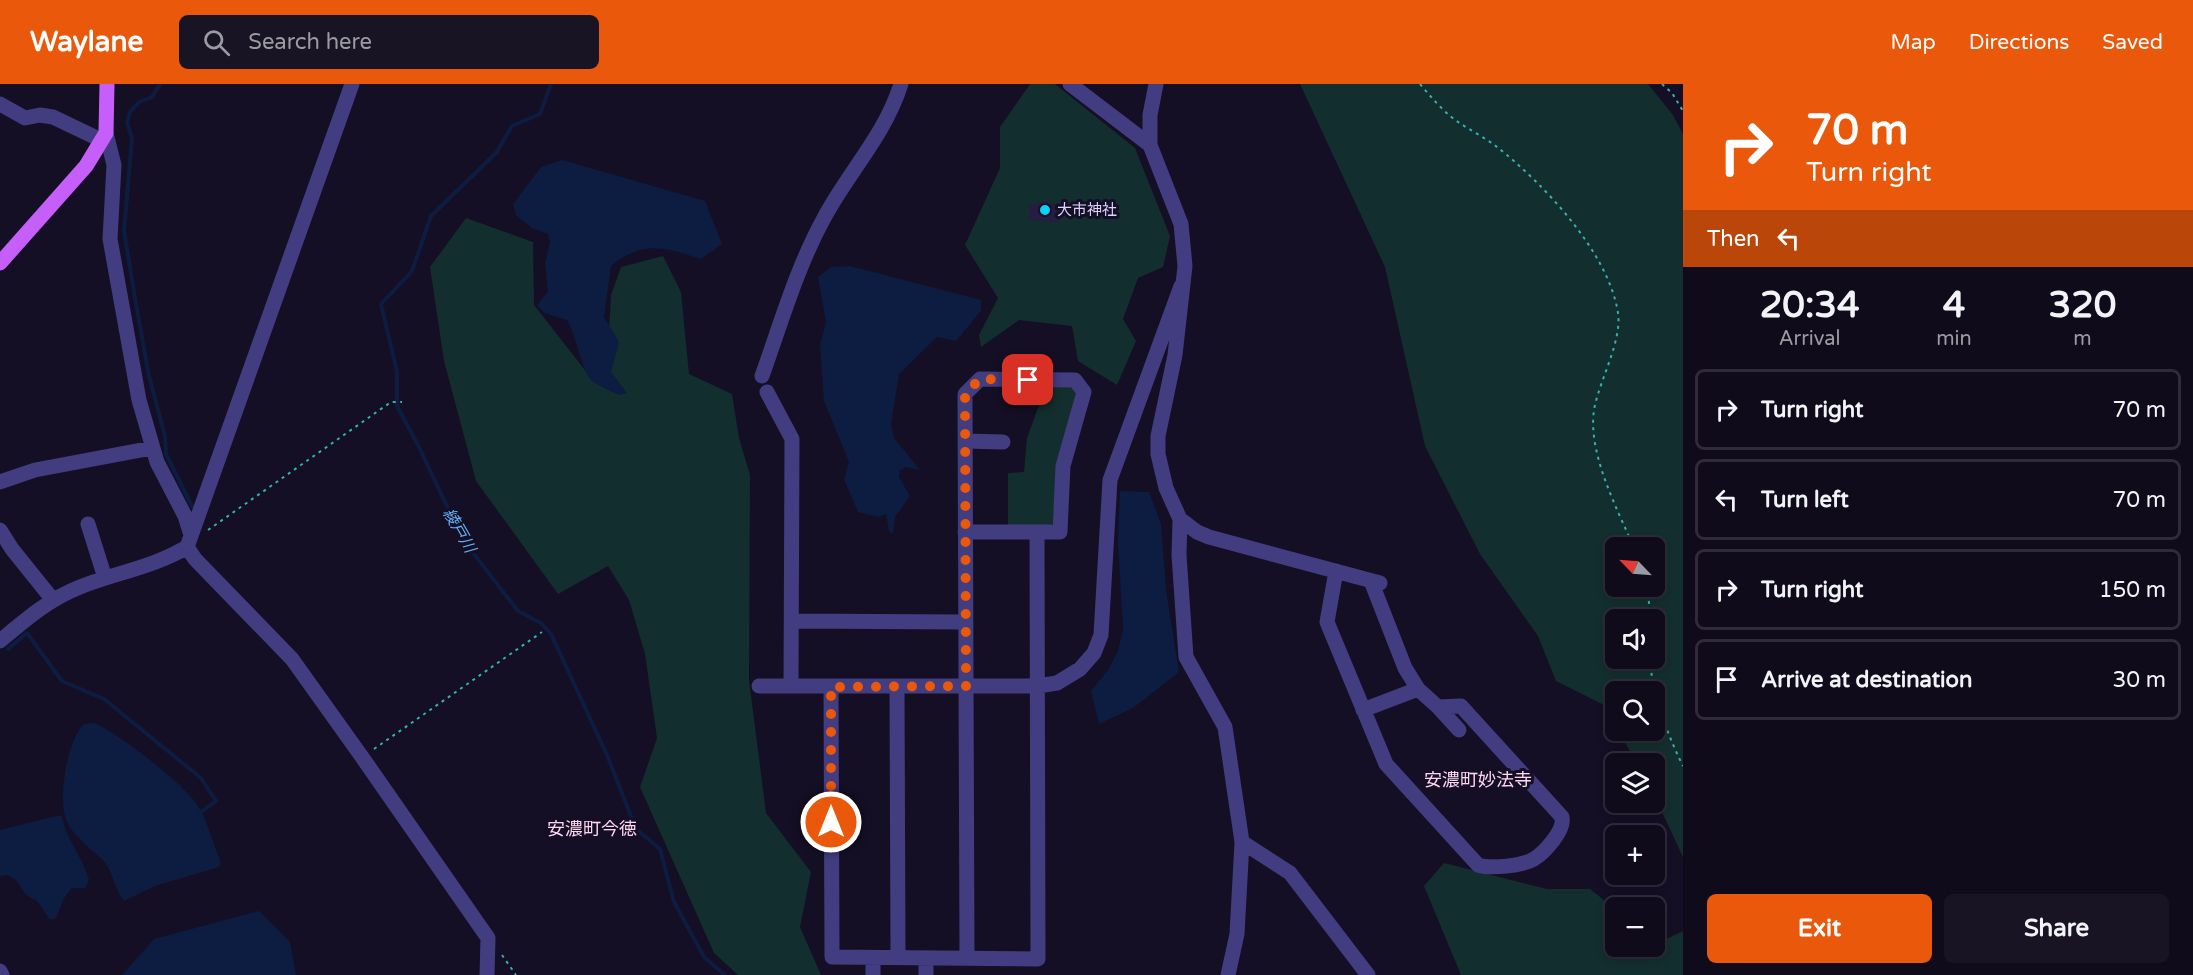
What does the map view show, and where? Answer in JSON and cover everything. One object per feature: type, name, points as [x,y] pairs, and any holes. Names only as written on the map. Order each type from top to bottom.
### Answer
[{"type":"main road","points":[[0,263],[86,166],[104,136],[107,84]]},
{"type":"street","points":[[0,641],[53,600],[105,578],[160,561],[189,541],[352,84]]},
{"type":"street","points":[[762,376],[794,287],[822,221],[845,181],[864,160],[894,106],[901,84]]},
{"type":"street","points":[[1070,84],[1150,145]]},
{"type":"street","points":[[1156,84],[1150,115],[1150,145],[1181,224],[1185,266],[1181,286],[1176,355],[1158,436],[1160,472],[1180,519],[1179,555],[1186,657],[1225,727],[1242,842],[1237,934],[1228,975]]},
{"type":"street","points":[[0,104],[25,118],[46,115],[104,136],[114,165],[110,239],[139,400],[152,448],[186,516],[189,541],[195,559],[292,659],[362,757],[488,938],[487,975]]},
{"type":"street","points":[[759,686],[1038,686],[1057,683],[1080,669],[1094,652],[1101,635],[1110,480],[1154,353],[1181,286]]},
{"type":"street","points":[[965,532],[1060,532],[1063,466],[1084,392],[1075,380],[980,379],[965,394],[965,441],[965,532],[965,622],[967,958]]},
{"type":"street","points":[[767,392],[792,439],[791,686]]},
{"type":"street","points":[[965,441],[1003,442]]},
{"type":"street","points":[[0,482],[35,470],[152,448]]},
{"type":"street","points":[[1180,519],[1209,537],[1376,582],[1405,668],[1418,689],[1459,730]]},
{"type":"street","points":[[88,524],[105,578]]},
{"type":"street","points":[[0,530],[12,549],[53,600]]},
{"type":"street","points":[[831,687],[832,957],[1038,959],[1037,532]]},
{"type":"street","points":[[1336,572],[1327,622],[1390,769],[1424,803],[1424,808],[1478,865],[1491,869],[1534,859],[1559,832],[1564,823],[1562,817],[1461,706],[1438,707]]},
{"type":"street","points":[[792,621],[965,622]]},
{"type":"street","points":[[897,686],[898,958]]},
{"type":"street","points":[[1363,710],[1418,689]]},
{"type":"street","points":[[1242,842],[1290,873],[1368,975]]},
{"type":"street","points":[[873,958],[873,975]]},
{"type":"street","points":[[926,958],[926,975]]},
{"type":"street","points":[[1008,959],[1008,975]]},
{"type":"path","points":[[1420,84],[1440,108],[1496,146],[1531,179],[1579,230],[1604,271],[1617,310],[1619,324],[1594,406],[1596,447],[1614,502],[1629,537]]},
{"type":"path","points":[[1662,84],[1672,93],[1683,111]]},
{"type":"path","points":[[189,541],[391,402],[402,402]]},
{"type":"path","points":[[362,757],[542,632]]},
{"type":"path","points":[[1651,669],[1657,699],[1671,743],[1683,766]]},
{"type":"green space","points":[[1030,84],[1055,84],[1135,148],[1170,236],[1163,267],[1138,278],[1123,319],[1136,341],[1117,385],[1078,361],[1072,326],[1019,320],[981,347],[979,335],[998,298],[965,245],[1000,168],[1000,127]]},
{"type":"green space","points":[[1300,84],[1648,84],[1673,115],[1683,134],[1683,857],[1662,813],[1665,813],[1665,753],[1631,753],[1624,741],[1665,741],[1665,681],[1605,681],[1605,707],[1556,681],[1538,636],[1480,554],[1425,446],[1385,267]]},
{"type":"green space","points":[[466,218],[533,242],[534,305],[588,374],[607,366],[611,295],[621,267],[663,256],[681,292],[689,374],[732,394],[739,438],[750,475],[749,680],[766,813],[811,872],[800,927],[821,975],[738,975],[714,953],[640,787],[657,738],[645,654],[629,600],[608,566],[558,594],[476,481],[444,361],[430,267]]},
{"type":"green space","points":[[1046,386],[1071,386],[1078,393],[1057,467],[1053,523],[1050,526],[1008,525],[1008,473],[1024,472],[1027,438]]},
{"type":"green space","points":[[1444,863],[1547,889],[1590,889],[1605,901],[1605,957],[1665,957],[1665,940],[1683,931],[1683,975],[1461,975],[1424,886]]},
{"type":"water","points":[[562,160],[705,201],[722,244],[701,259],[676,251],[654,248],[633,252],[611,266],[604,317],[619,342],[611,372],[627,393],[619,395],[593,382],[585,370],[567,320],[544,313],[537,305],[548,291],[545,264],[550,242],[548,234],[532,228],[516,215],[513,204],[541,167]]},
{"type":"water","points":[[850,266],[981,300],[981,311],[956,341],[937,337],[899,374],[891,424],[894,438],[920,470],[906,467],[900,470],[899,477],[910,496],[895,517],[893,534],[889,531],[886,514],[878,517],[858,512],[844,479],[849,462],[824,401],[820,345],[826,322],[818,277],[831,267]]},
{"type":"water","points":[[1120,491],[1149,492],[1161,524],[1166,590],[1179,672],[1133,708],[1099,724],[1091,691],[1108,670],[1118,651],[1123,629],[1118,542]]},
{"type":"water","points":[[94,723],[117,736],[163,771],[196,803],[207,824],[221,863],[219,867],[155,886],[124,901],[106,864],[77,836],[68,824],[65,814],[63,787],[68,757],[78,732],[84,724]]},
{"type":"water","points":[[62,816],[67,833],[89,880],[85,888],[72,888],[64,898],[56,918],[50,920],[38,902],[26,895],[16,880],[7,875],[0,876],[0,830]]},
{"type":"water","points":[[259,911],[290,942],[296,975],[122,975],[154,939]]},
{"type":"building","name":"大市神社","points":[[1039,201],[1060,206],[1060,222],[1029,220],[1029,204],[1038,204]]},
{"type":"waterway","points":[[160,84],[152,97],[139,102],[130,112],[127,123],[132,138],[124,231],[149,376],[165,436],[166,454],[192,506]]},
{"type":"waterway","name":"綾戸川","points":[[551,84],[540,114],[512,126],[496,153],[431,216],[412,271],[381,304],[397,372],[397,406],[463,540],[518,611],[541,623],[551,634],[607,755],[636,829],[660,849],[674,902],[704,957],[725,975]]},
{"type":"waterway","points":[[8,649],[27,633],[62,681],[104,699],[201,778],[216,801],[200,813]]},
{"type":"place","name":"大市神社","points":[[1045,210]]},
{"type":"district","name":"安濃町妙法寺","points":[[1478,780]]},
{"type":"district","name":"安濃町今徳","points":[[592,829]]},
{"type":"route","points":[[831,822],[831,687],[966,686],[965,394],[980,379],[1028,380]]}]
